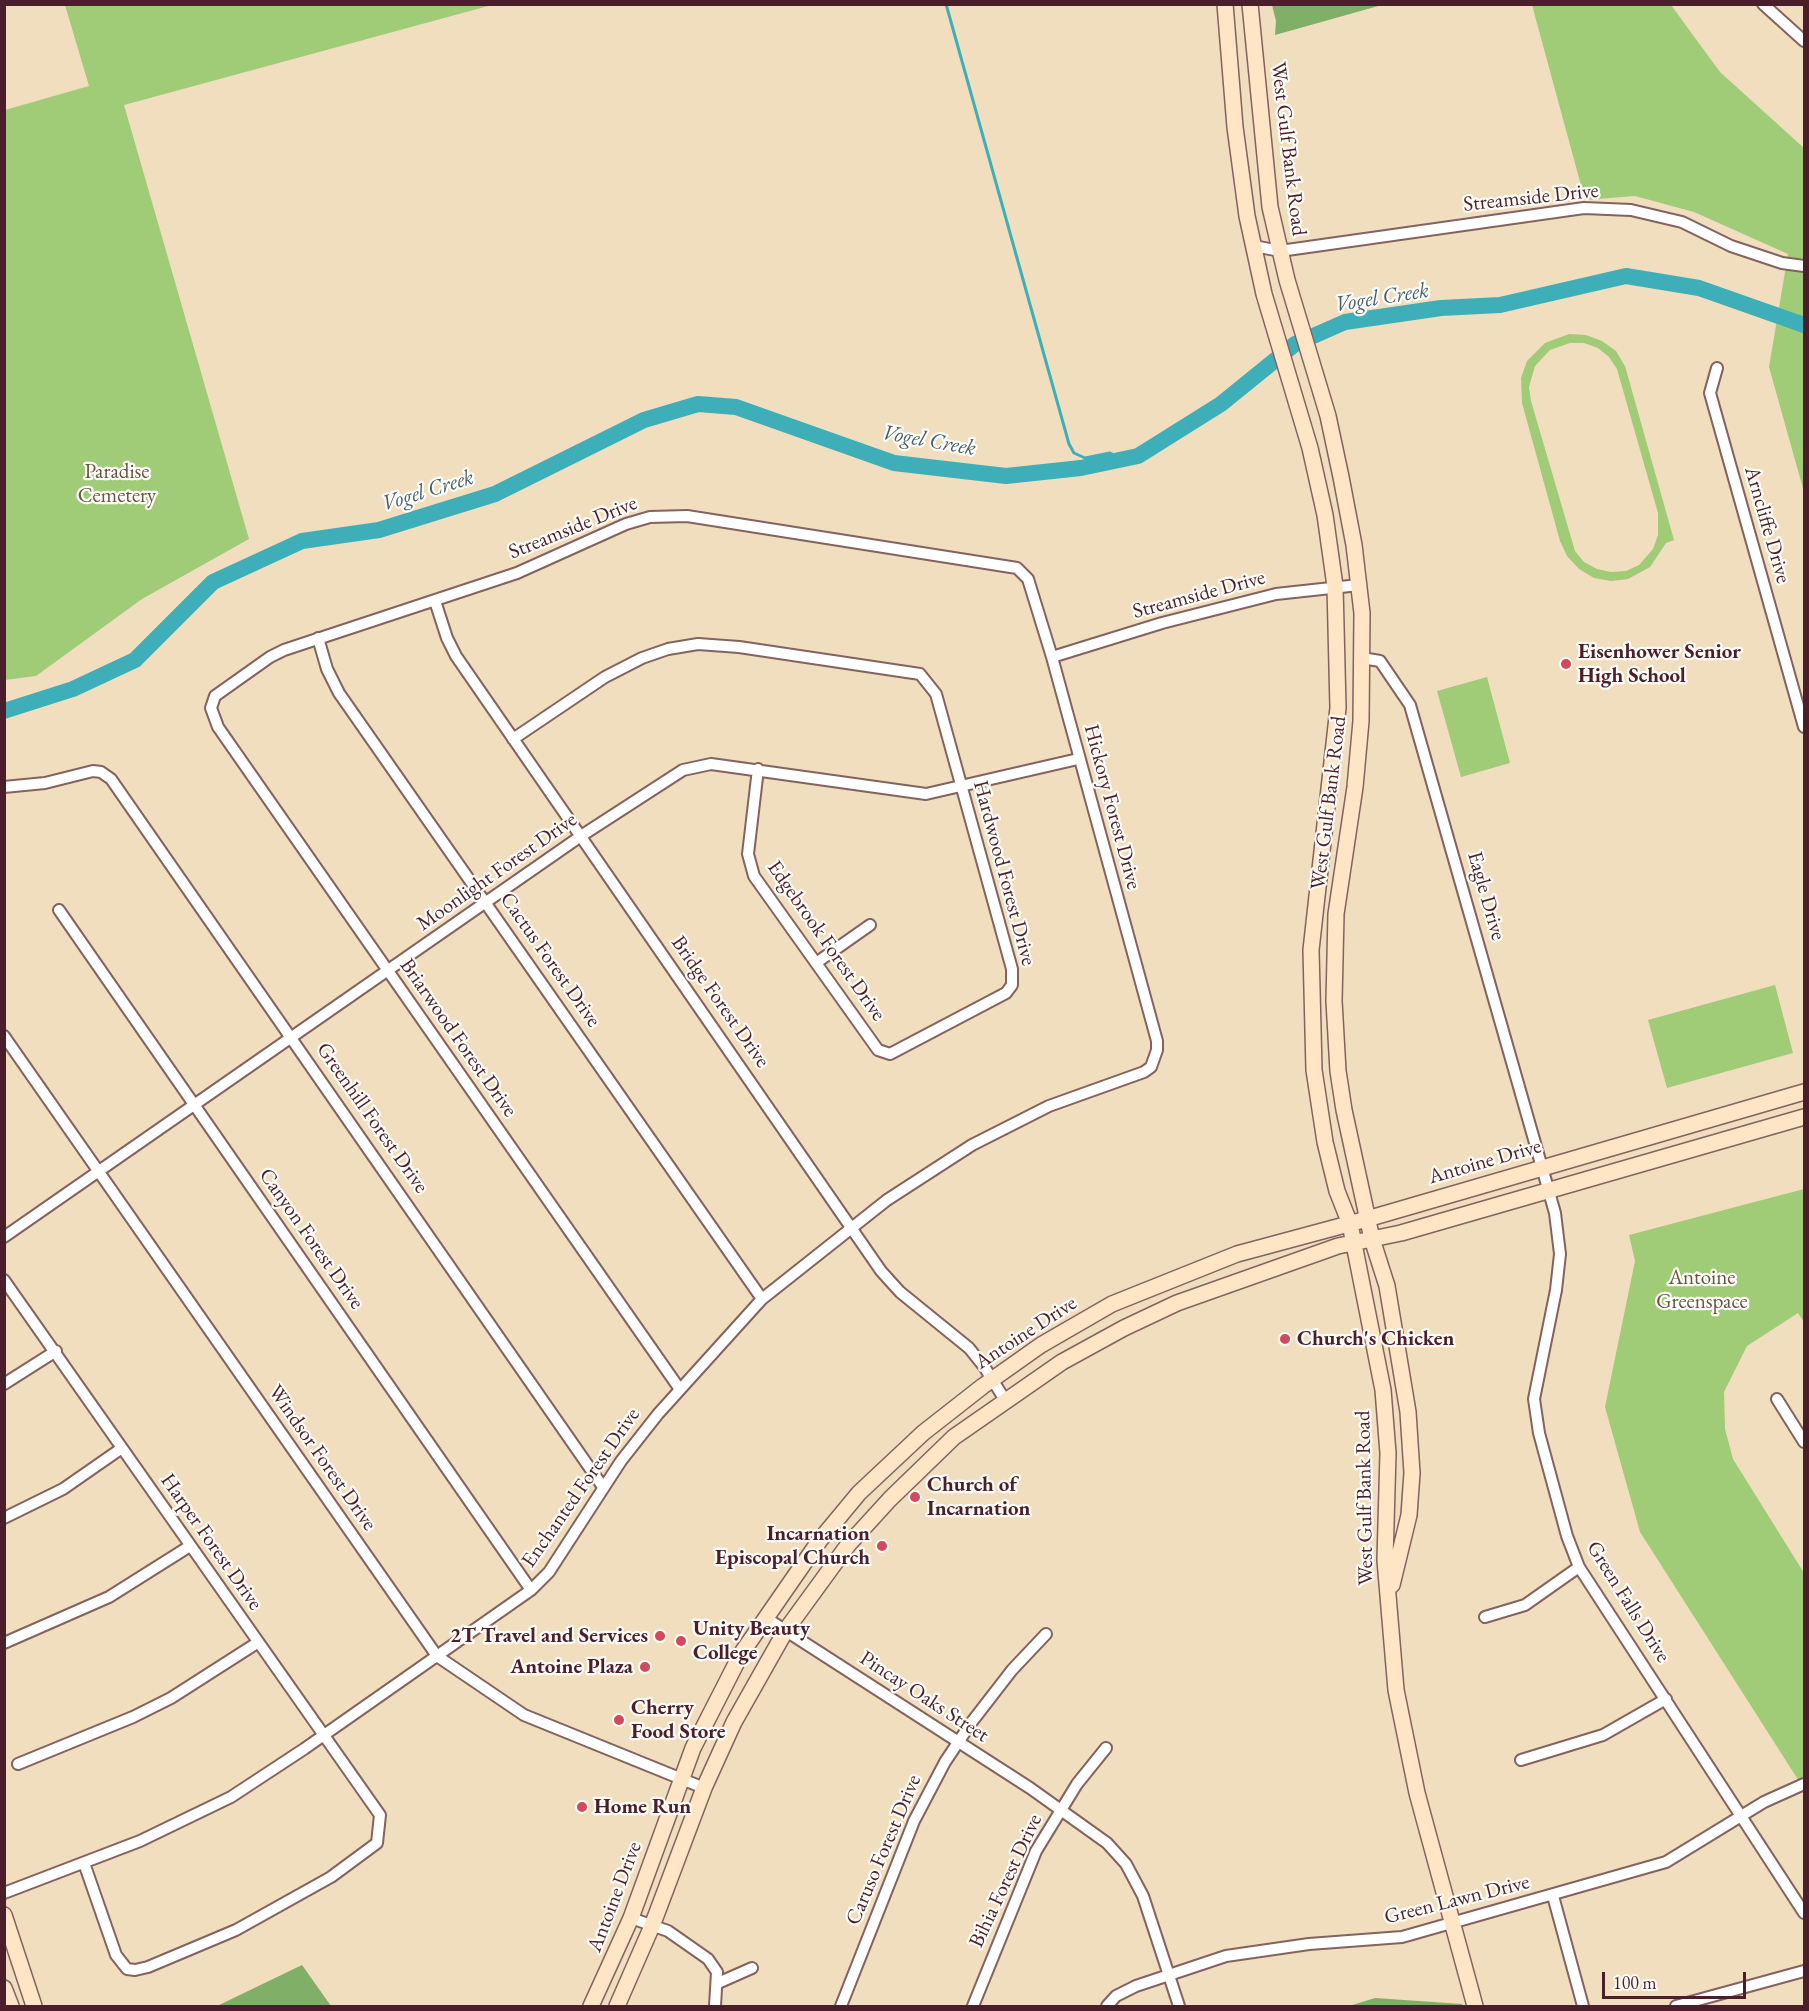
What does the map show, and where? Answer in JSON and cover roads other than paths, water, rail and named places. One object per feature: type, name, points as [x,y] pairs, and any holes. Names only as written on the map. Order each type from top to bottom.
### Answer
[{"type":"main road","name":"West Gulf Bank Road","points":[[1225,4],[1239,160],[1254,246],[1264,294],[1299,410],[1325,515],[1335,586],[1339,660],[1336,737],[1315,895],[1311,950],[1314,1070],[1325,1142],[1337,1191],[1350,1224],[1383,1390],[1388,1453],[1385,1560],[1395,1682],[1408,1752],[1475,2007]]},
{"type":"main road","name":"West Gulf Bank Road","points":[[1250,4],[1262,147],[1280,251],[1324,404],[1344,489],[1359,585],[1362,658],[1359,742],[1336,914],[1334,1001],[1338,1071],[1349,1138],[1372,1239],[1387,1286],[1405,1387],[1412,1473],[1409,1515],[1390,1608]]},
{"type":"main road","points":[[1229,44],[1254,41]]},
{"type":"main road","points":[[1299,410],[1324,404]]},
{"type":"main road","points":[[1336,737],[1359,742]]},
{"type":"main road","points":[[1314,1070],[1338,1071]]},
{"type":"main road","name":"Antoine Drive","points":[[591,2007],[631,1918],[693,1748],[741,1654],[820,1540],[859,1493],[923,1433],[992,1379],[1067,1329],[1132,1294],[1238,1254],[1368,1220],[1541,1167],[1804,1092]]},
{"type":"main road","points":[[1753,1107],[1759,1130]]},
{"type":"main road","name":"Antoine Drive","points":[[617,2007],[652,1926],[704,1788],[734,1722],[786,1630],[848,1545],[890,1499],[954,1437],[1062,1362],[1124,1328],[1177,1303],[1286,1262],[1548,1192],[1804,1117]]},
{"type":"main road","points":[[1325,1142],[1349,1138]]},
{"type":"main road","points":[[1383,1390],[1405,1387]]},
{"type":"main road","points":[[4,1915],[34,2007]]},
{"type":"main road","points":[[4,1988],[10,2007]]},
{"type":"street","points":[[1763,4],[1804,41]]},
{"type":"street","name":"Streamside Drive","points":[[1254,246],[1280,251],[1584,208],[1632,210],[1682,222],[1731,246],[1782,263],[1804,266]]},
{"type":"street","name":"Arncliffe Drive","points":[[1717,368],[1710,393],[1804,727]]},
{"type":"street","name":"Streamside Drive","points":[[211,708],[215,696],[270,657],[318,638],[517,573],[626,524],[662,515],[687,516],[1017,568]]},
{"type":"street","name":"Hickory Forest Drive","points":[[1017,568],[1028,579],[1052,657],[1078,759],[1157,1041],[1155,1061]]},
{"type":"street","name":"Streamside Drive","points":[[1052,657],[1162,623],[1276,594],[1359,585]]},
{"type":"street","name":"Bridge Forest Drive","points":[[435,601],[447,638],[456,656],[852,1227],[897,1289],[969,1348],[1005,1400]]},
{"type":"street","name":"Cactus Forest Drive","points":[[318,638],[327,669],[339,693],[762,1299]]},
{"type":"street","name":"Hardwood Forest Drive","points":[[513,739],[606,676],[642,658],[668,649],[698,644],[739,646],[920,675],[936,694],[1012,969],[1012,985],[1000,997],[890,1054]]},
{"type":"street","name":"Eagle Drive","points":[[1362,658],[1380,661],[1410,705],[1541,1167]]},
{"type":"street","name":"Briarwood Forest Drive","points":[[211,708],[218,727],[679,1388]]},
{"type":"street","name":"Moonlight Forest Drive","points":[[4,1237],[581,836],[683,770],[711,764],[926,794],[1078,759]]},
{"type":"street","name":"Edgebrook Forest Drive","points":[[758,769],[748,854],[754,876],[878,1050],[890,1054]]},
{"type":"street","name":"Greenhill Forest Drive","points":[[4,787],[45,783],[93,771],[111,779],[603,1486]]},
{"type":"street","name":"Canyon Forest Drive","points":[[59,910],[531,1590]]},
{"type":"street","points":[[816,963],[870,925]]},
{"type":"street","name":"Windsor Forest Drive","points":[[4,1036],[437,1656],[524,1715],[704,1788]]},
{"type":"street","name":"Enchanted Forest Drive","points":[[4,1893],[140,1841],[222,1801],[323,1736],[531,1590],[562,1554],[603,1486],[679,1388],[762,1299],[852,1227],[936,1167],[1049,1106],[1144,1072],[1155,1061]]},
{"type":"street","name":"Green Falls Drive","points":[[1541,1167],[1560,1254],[1534,1399],[1539,1433],[1567,1536],[1579,1567],[1804,1913]]},
{"type":"street","name":"Harper Forest Drive","points":[[4,1280],[380,1815],[381,1827],[377,1843],[368,1852],[280,1907],[236,1930],[142,1968],[127,1969],[116,1955],[106,1932],[84,1863]]},
{"type":"street","points":[[4,1384],[56,1351]]},
{"type":"street","points":[[1777,1399],[1804,1442]]},
{"type":"street","points":[[4,1518],[63,1489],[122,1448]]},
{"type":"street","points":[[4,1643],[109,1596],[190,1546]]},
{"type":"street","points":[[1485,1617],[1525,1605],[1579,1567]]},
{"type":"street","name":"Pincay Oaks Street","points":[[766,1618],[1060,1809],[1107,1843],[1126,1864],[1143,1896],[1170,1975]]},
{"type":"street","name":"Caruso Forest Drive","points":[[841,2007],[914,1821],[957,1742],[1012,1670],[1046,1634]]},
{"type":"street","points":[[18,1764],[133,1717],[171,1698],[257,1643]]},
{"type":"street","points":[[1521,1760],[1603,1735],[1666,1699]]},
{"type":"street","name":"Bihia Forest Drive","points":[[973,2007],[1032,1861],[1060,1809],[1106,1748]]},
{"type":"street","name":"Green Lawn Drive","points":[[1107,2007],[1125,1990],[1226,1956],[1309,1944],[1376,1941],[1453,1924],[1666,1862],[1764,1802],[1804,1784]]},
{"type":"street","points":[[1553,1896],[1583,2007]]},
{"type":"street","points":[[631,1918],[668,1931],[708,1959],[717,1972],[715,2007]]},
{"type":"street","points":[[718,1983],[752,1968]]},
{"type":"street","points":[[1676,2007],[1804,1971]]},
{"type":"street","points":[[1170,1975],[1179,2007]]},
{"type":"waterway","points":[[946,4],[1069,444],[1074,453],[1085,458],[1110,453],[1123,459]]},
{"type":"waterway","name":"Vogel Creek","points":[[4,711],[73,689],[135,660],[213,582],[302,541],[379,530],[495,494],[644,420],[698,404],[736,407],[894,463],[1006,476],[1081,468],[1138,456],[1221,404],[1295,344],[1345,322],[1441,308],[1500,305],[1626,276],[1699,288],[1804,325]]},
{"type":"place","name":"Eisenhower Senior High School","points":[[1566,664]]},
{"type":"place","name":"Church's Chicken","points":[[1285,1339]]},
{"type":"place","name":"Church of Incarnation","points":[[915,1497]]},
{"type":"place","name":"Incarnation Episcopal Church","points":[[882,1546]]},
{"type":"place","name":"2T Travel and Services","points":[[660,1636]]},
{"type":"place","name":"Unity Beauty College","points":[[681,1641]]},
{"type":"place","name":"Antoine Plaza","points":[[645,1667]]},
{"type":"place","name":"Cherry Food Store","points":[[619,1720]]},
{"type":"place","name":"Home Run","points":[[582,1807]]},
{"type":"park label","name":"Paradise Cemetery","points":[[117,484]]},
{"type":"park label","name":"Antoine Greenspace","points":[[1702,1290]]}]
